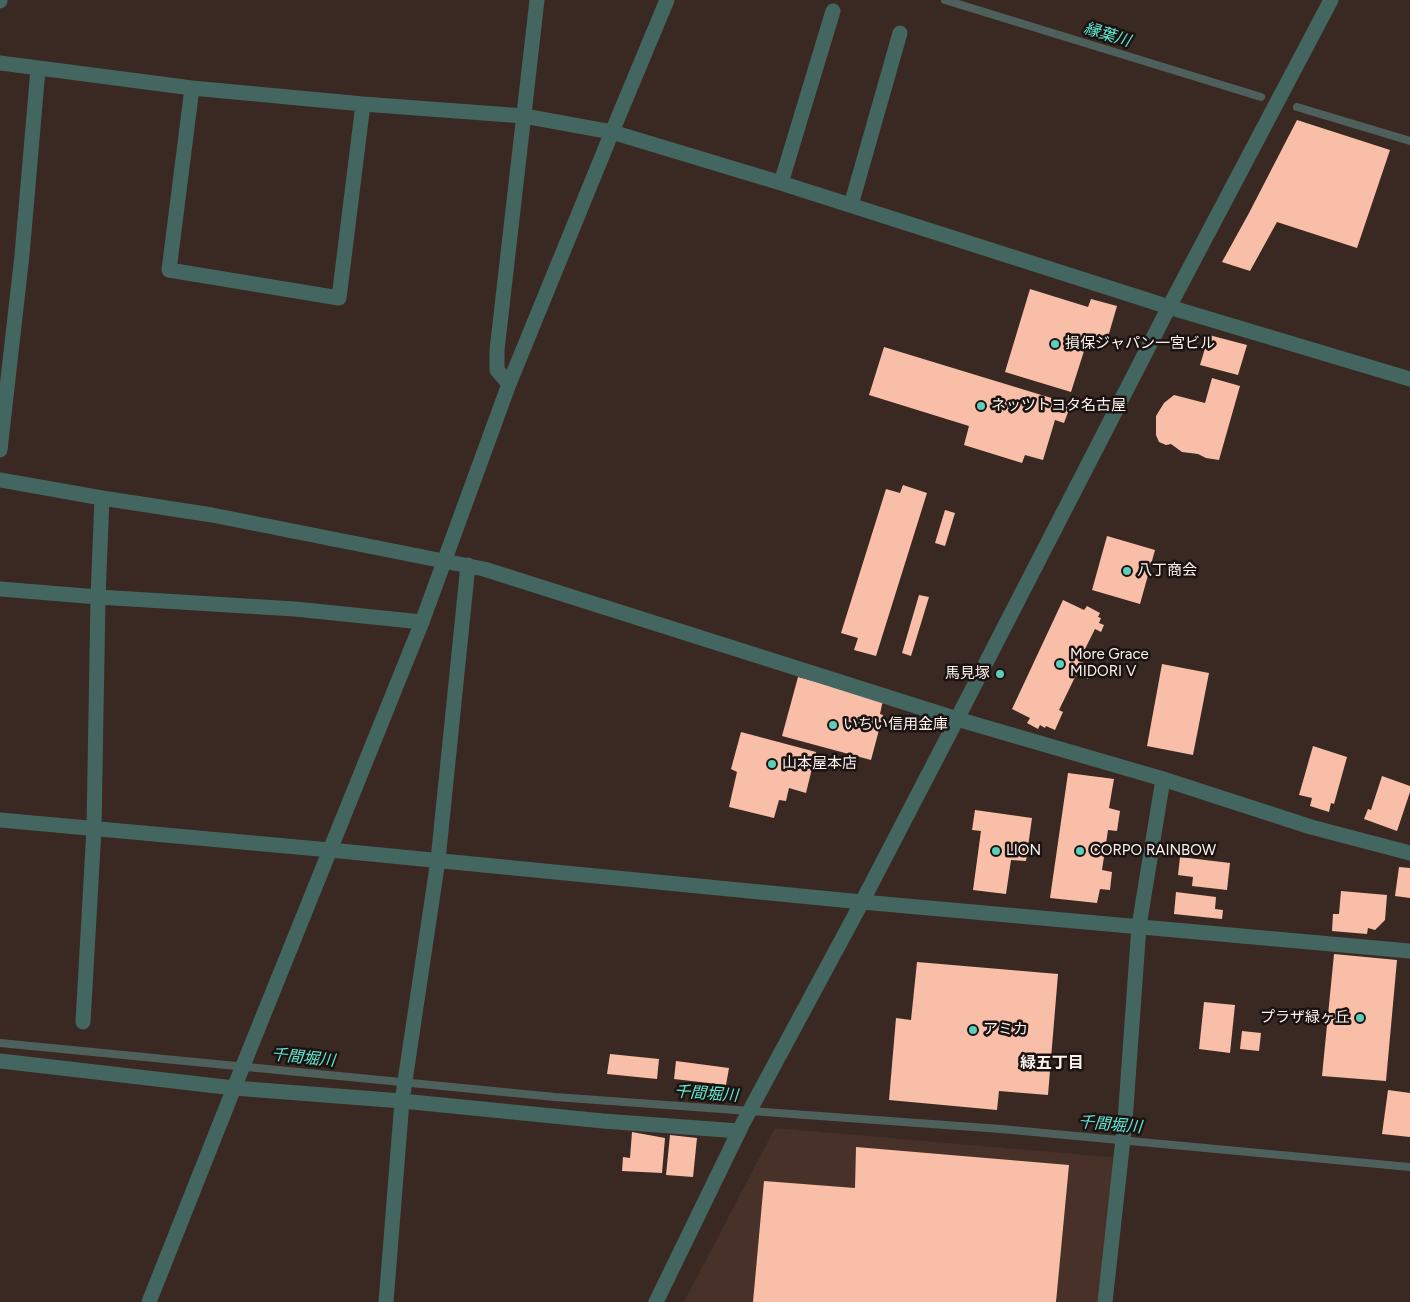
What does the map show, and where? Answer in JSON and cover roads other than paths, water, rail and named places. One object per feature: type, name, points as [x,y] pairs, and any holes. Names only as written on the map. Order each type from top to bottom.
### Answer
[{"type":"street","points":[[509,384],[498,370],[497,350],[537,0]]},
{"type":"street","points":[[149,1302],[422,622],[509,384],[667,0]]},
{"type":"street","points":[[656,1302],[756,1098],[958,719],[1169,307],[1330,0]]},
{"type":"street","points":[[781,183],[833,11]]},
{"type":"street","points":[[851,205],[900,32]]},
{"type":"street","points":[[0,64],[192,88],[363,104],[524,116],[612,132],[781,183],[1169,307],[1410,379]]},
{"type":"street","points":[[0,450],[22,255],[38,69]]},
{"type":"street","points":[[192,88],[169,270],[339,298],[363,104]]},
{"type":"street","points":[[0,480],[212,515],[484,569],[958,719],[1163,778],[1311,827],[1410,853]]},
{"type":"street","points":[[82,1022],[94,829],[98,597],[102,498]]},
{"type":"street","points":[[386,1302],[403,1096],[438,860],[468,565]]},
{"type":"street","points":[[0,589],[295,609],[422,622]]},
{"type":"street","points":[[1105,1302],[1125,1121],[1139,926],[1163,778]]},
{"type":"street","points":[[0,820],[438,860],[862,902],[1410,951]]},
{"type":"street","points":[[0,1061],[235,1084],[403,1096],[603,1121],[741,1127]]},
{"type":"waterway","name":"縁葉川","points":[[945,0],[1261,97]]},
{"type":"waterway","name":"縁葉川","points":[[1297,107],[1410,141]]},
{"type":"waterway","name":"千間堀川","points":[[0,1043],[555,1097],[1001,1129],[1410,1167]]},
{"type":"place","name":"損保ジャパン一宮ビル","points":[[1055,344]]},
{"type":"place","name":"ネッツトヨタ名古屋","points":[[981,406]]},
{"type":"place","name":"八丁商会","points":[[1127,571]]},
{"type":"place","name":"More Grace MIDORI V","points":[[1060,664]]},
{"type":"place","name":"馬見塚","points":[[1000,674]]},
{"type":"place","name":"いちい信用金庫","points":[[833,725]]},
{"type":"place","name":"山本屋本店","points":[[772,764]]},
{"type":"place","name":"LION","points":[[996,851]]},
{"type":"place","name":"CORPO RAINBOW","points":[[1080,851]]},
{"type":"place","name":"プラザ緑ヶ丘","points":[[1360,1018]]},
{"type":"place","name":"アミカ","points":[[973,1030]]},
{"type":"district","name":"緑五丁目","points":[[1052,1063]]}]
